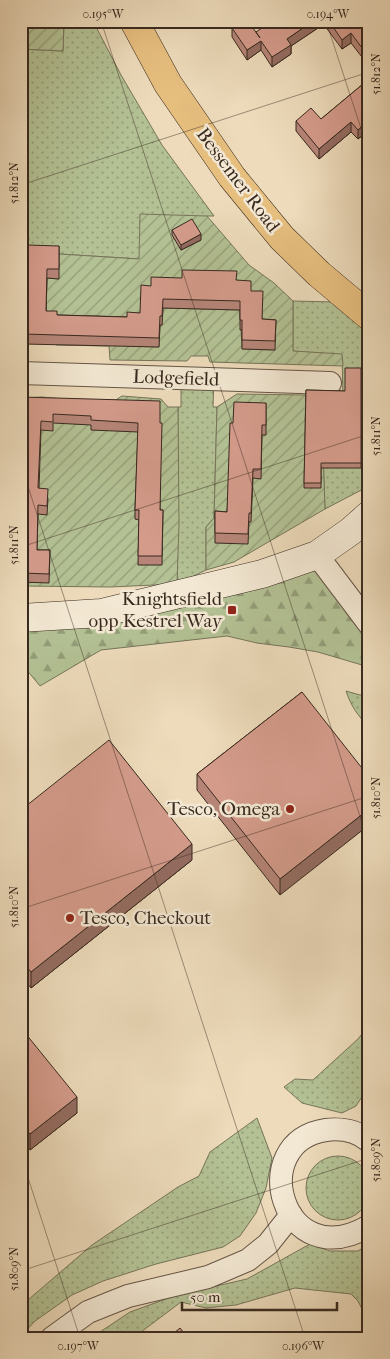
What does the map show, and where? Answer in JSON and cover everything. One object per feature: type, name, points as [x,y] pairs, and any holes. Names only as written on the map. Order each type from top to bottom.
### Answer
[{"type":"main road","name":"Bessemer Road","points":[[134,21],[168,84],[232,177],[282,238],[319,274],[369,316]]},
{"type":"street","name":"Lodgefield","points":[[21,373],[330,383]]},
{"type":"street","points":[[21,618],[101,613],[262,574],[317,554],[351,531],[369,515]]},
{"type":"street","points":[[317,554],[369,624]]},
{"type":"street","points":[[368,1138],[351,1131],[335,1129],[318,1131],[303,1139],[291,1151],[283,1166],[280,1183],[283,1200],[291,1216],[303,1228],[319,1236],[337,1238],[355,1234],[369,1226]]},
{"type":"street","points":[[52,1338],[88,1312],[128,1296],[208,1277],[248,1260],[268,1244],[291,1216]]},
{"type":"green space","points":[[26,21],[64,21],[63,51],[21,49],[21,41],[25,42]]},
{"type":"green space","points":[[64,21],[93,21],[121,75],[162,145],[214,216],[207,216],[140,259],[27,252],[29,238],[21,238],[21,49],[63,51]]},
{"type":"green space","points":[[140,214],[207,216],[249,265],[274,283],[293,301],[293,351],[342,354],[343,366],[210,362],[208,356],[191,356],[187,361],[110,360],[109,346],[56,345],[57,321],[46,320],[47,278],[59,279],[27,252],[139,259]],"holes":[[[182,287],[262,300],[262,328],[275,350],[242,349],[240,310],[163,308],[159,347],[126,346],[140,322]]]},
{"type":"green space","points":[[293,301],[335,302],[369,330],[369,486],[325,509],[322,431],[343,399],[342,355],[293,351]]},
{"type":"green space","points":[[181,379],[214,379],[213,407],[217,407],[214,518],[206,527],[206,570],[177,584],[178,407],[181,407]]},
{"type":"green space","points":[[237,394],[306,395],[305,421],[322,421],[325,509],[234,562],[206,570],[206,527],[214,518],[217,407]]},
{"type":"green space","points":[[122,396],[161,399],[168,407],[178,407],[179,524],[177,584],[110,587],[21,586],[21,398],[42,397],[111,403]]},
{"type":"green space","points":[[319,565],[369,636],[369,665],[362,665],[318,652],[257,643],[227,636],[101,650],[40,686],[21,663],[21,615]]},
{"type":"green space","points":[[346,691],[360,695],[369,693],[369,727],[355,710]]},
{"type":"green space","points":[[369,1025],[369,1086],[356,1106],[342,1113],[302,1103],[284,1087],[295,1079],[313,1080],[358,1039]]},
{"type":"green space","points":[[257,1118],[272,1158],[266,1188],[256,1213],[240,1236],[223,1247],[156,1264],[103,1281],[72,1295],[35,1321],[21,1336],[21,1306],[92,1245],[178,1187],[199,1176],[210,1152]]},
{"type":"green space","points":[[332,1156],[344,1156],[361,1165],[368,1176],[370,1188],[368,1200],[361,1211],[344,1220],[332,1220],[320,1215],[311,1206],[306,1194],[306,1182],[311,1170],[320,1161]]},
{"type":"green space","points":[[310,1244],[330,1251],[358,1251],[369,1244],[369,1323],[358,1301],[351,1294],[295,1288],[236,1305],[206,1308],[181,1302],[133,1338],[91,1338],[130,1312],[177,1295],[247,1279]]},
{"type":"green space","points":[[369,1323],[369,1338],[366,1338]]},
{"type":"building","points":[[21,21],[26,21],[25,26],[21,25]]},
{"type":"building","points":[[242,21],[248,21],[260,38],[256,32],[272,21],[313,21],[287,39],[291,45],[272,57],[261,41],[247,50],[232,28]]},
{"type":"building","points":[[329,21],[364,21],[369,27],[369,48],[365,52],[351,33],[342,40]]},
{"type":"building","points":[[369,79],[369,120],[358,130],[351,122],[319,149],[296,121],[311,108],[321,119]]},
{"type":"building","points":[[192,219],[201,234],[181,245],[172,230]]},
{"type":"building","points":[[27,245],[59,246],[59,269],[47,269],[46,311],[57,311],[57,315],[127,317],[127,312],[140,313],[141,285],[151,286],[151,277],[182,278],[182,270],[237,271],[236,280],[251,281],[251,291],[263,291],[262,319],[276,320],[275,341],[242,340],[240,301],[163,299],[159,338],[24,334],[25,314],[21,313],[21,294],[22,266],[26,266]]},
{"type":"building","points":[[345,368],[361,368],[361,463],[321,463],[321,483],[304,483],[306,390],[345,391]]},
{"type":"building","points":[[21,397],[160,401],[160,423],[162,423],[160,510],[163,510],[162,556],[138,556],[139,510],[135,510],[138,423],[91,420],[91,416],[53,414],[53,422],[41,421],[38,488],[48,489],[47,506],[38,505],[37,550],[50,550],[49,574],[21,573]]},
{"type":"building","points":[[234,402],[266,403],[266,425],[262,425],[261,469],[253,469],[248,534],[215,533],[215,511],[227,512],[230,423],[233,423]]},
{"type":"building","name":"Tesco, Omega","points":[[302,692],[369,777],[369,809],[280,879],[197,774]]},
{"type":"building","name":"Tesco, Checkout","points":[[109,740],[192,844],[31,972],[21,960],[21,810]]},
{"type":"building","points":[[21,1028],[77,1097],[30,1134],[25,1128],[21,1130]]},
{"type":"building","points":[[180,1328],[188,1338],[168,1338]]},
{"type":"building","points":[[147,1331],[152,1338],[139,1338]]},
{"type":"place","name":"Knightsfield opp Kestrel Way","points":[[232,610]]},
{"type":"place","name":"Tesco, Omega","points":[[290,809]]},
{"type":"place","name":"Tesco, Checkout","points":[[70,918]]}]
